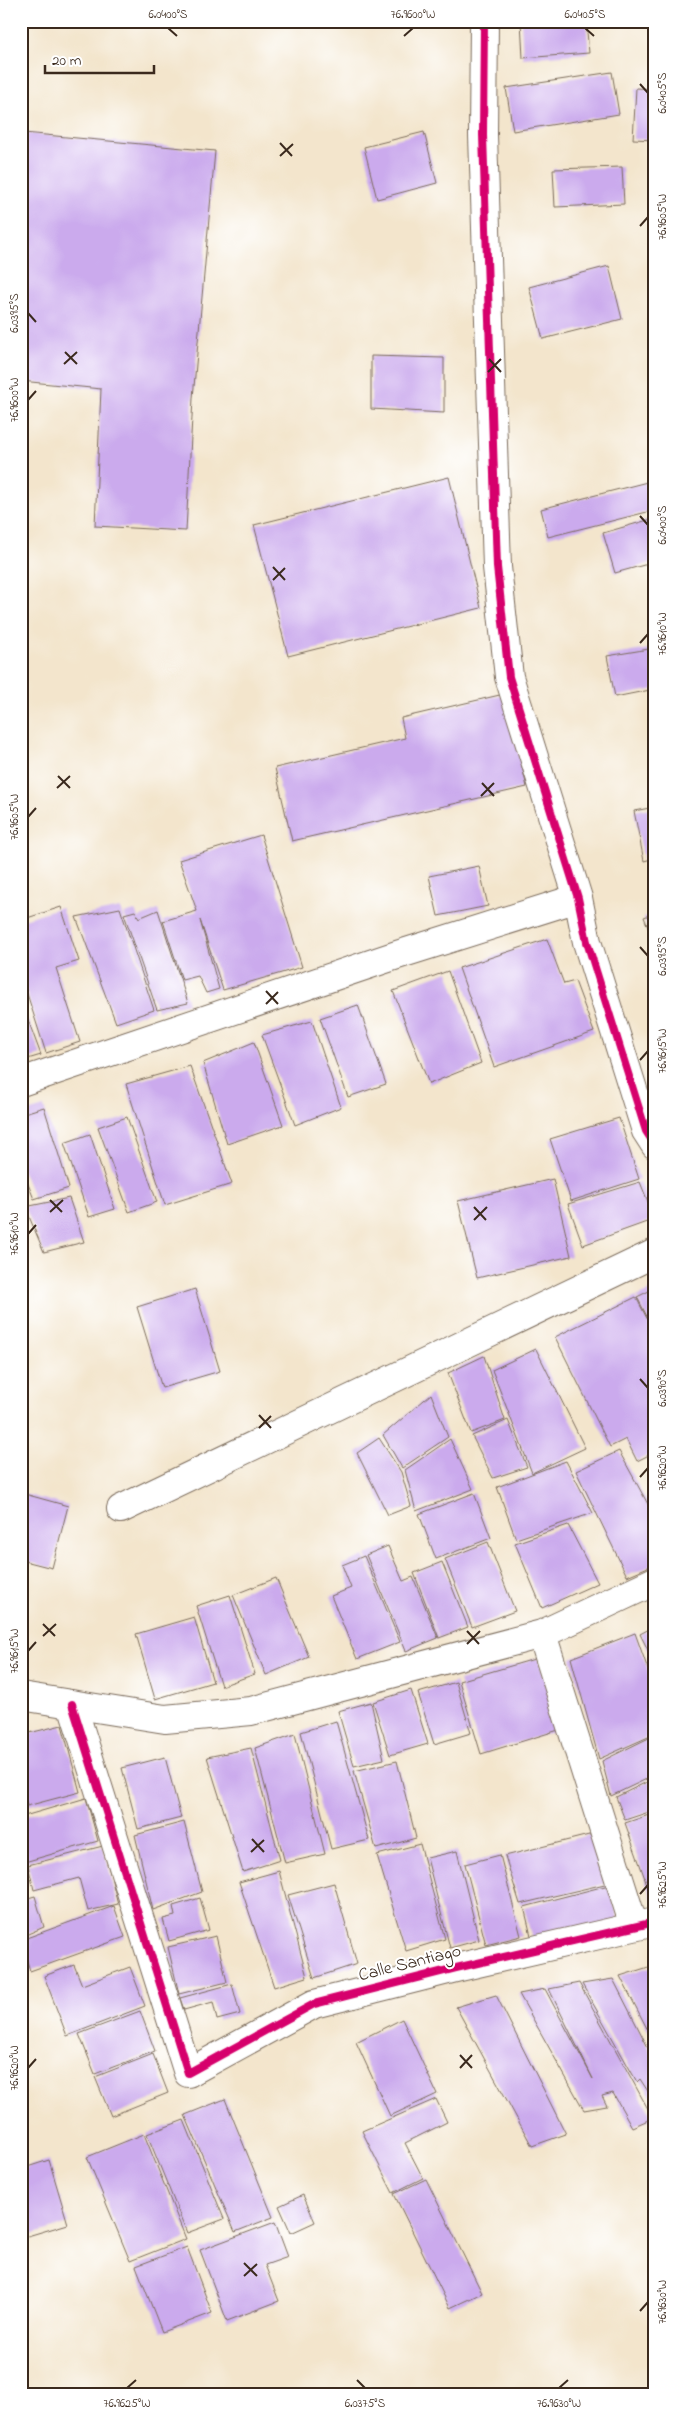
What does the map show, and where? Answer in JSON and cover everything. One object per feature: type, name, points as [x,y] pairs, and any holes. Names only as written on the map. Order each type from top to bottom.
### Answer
[{"type":"street","points":[[484,21],[483,135],[497,567],[509,677],[578,898],[587,942],[646,1131],[655,1145]]},
{"type":"street","points":[[21,1082],[396,955],[578,898]]},
{"type":"street","points":[[121,1509],[655,1253]]},
{"type":"street","points":[[21,1696],[165,1719],[251,1711],[542,1634],[655,1581]]},
{"type":"street","points":[[542,1634],[644,1924]]},
{"type":"street","name":"Calle Santiago","points":[[72,1704],[188,2073],[314,2004],[644,1924]]},
{"type":"building","points":[[521,21],[586,21],[589,53],[523,58]]},
{"type":"building","points":[[612,72],[619,114],[513,131],[506,88]]},
{"type":"building","points":[[636,88],[655,89],[655,140],[633,139]]},
{"type":"building","points":[[424,132],[437,183],[377,199],[364,147]]},
{"type":"building","points":[[24,133],[215,151],[193,398],[186,531],[95,526],[101,389],[21,381],[21,164]]},
{"type":"building","points":[[622,167],[624,204],[555,207],[553,169]]},
{"type":"building","points":[[609,266],[622,319],[543,339],[529,287]]},
{"type":"building","points":[[371,356],[444,358],[444,413],[371,409]]},
{"type":"building","points":[[449,477],[481,608],[288,656],[254,525]]},
{"type":"building","points":[[655,480],[655,510],[548,537],[541,509]]},
{"type":"building","points":[[655,518],[655,562],[615,573],[603,533]]},
{"type":"building","points":[[655,648],[655,689],[615,697],[607,656]]},
{"type":"building","points":[[504,694],[527,787],[292,841],[275,768],[405,738],[401,718]]},
{"type":"building","points":[[655,807],[655,858],[644,861],[634,811]]},
{"type":"building","points":[[261,835],[302,967],[223,990],[200,920],[219,989],[206,993],[198,976],[182,980],[163,921],[197,911],[179,860]]},
{"type":"building","points":[[479,866],[488,906],[438,916],[429,876]]},
{"type":"building","points":[[61,907],[79,961],[56,968],[80,1042],[46,1053],[21,975],[21,920]]},
{"type":"building","points":[[120,908],[154,1010],[116,1023],[76,917]]},
{"type":"building","points":[[158,910],[188,1003],[157,1010],[124,914],[135,911],[139,918]]},
{"type":"building","points":[[655,913],[655,946],[644,917]]},
{"type":"building","points":[[547,939],[564,984],[575,981],[594,1032],[494,1067],[459,968]]},
{"type":"building","points":[[448,971],[481,1063],[429,1084],[393,991]]},
{"type":"building","points":[[21,1001],[41,1055],[21,1061]]},
{"type":"building","points":[[358,1005],[386,1084],[348,1097],[320,1018]]},
{"type":"building","points":[[312,1021],[341,1107],[295,1125],[262,1035]]},
{"type":"building","points":[[254,1042],[283,1125],[227,1144],[203,1063]]},
{"type":"building","points":[[190,1066],[232,1184],[165,1205],[126,1084]]},
{"type":"building","points":[[44,1107],[69,1188],[34,1199],[21,1167],[21,1114]]},
{"type":"building","points":[[127,1117],[157,1202],[129,1212],[98,1127]]},
{"type":"building","points":[[619,1118],[639,1179],[571,1201],[550,1139]]},
{"type":"building","points":[[90,1134],[115,1209],[89,1217],[64,1143]]},
{"type":"building","points":[[553,1179],[571,1256],[477,1278],[458,1201]]},
{"type":"building","points":[[640,1182],[655,1219],[583,1245],[568,1204]]},
{"type":"building","points":[[69,1198],[84,1242],[44,1252],[25,1207]]},
{"type":"building","points":[[655,1288],[655,1332],[637,1297]]},
{"type":"building","points":[[195,1289],[220,1371],[162,1388],[137,1307]]},
{"type":"building","points":[[636,1297],[655,1334],[655,1452],[637,1461],[626,1439],[610,1447],[555,1337]]},
{"type":"building","points":[[536,1349],[585,1448],[532,1473],[492,1370]]},
{"type":"building","points":[[484,1356],[505,1420],[471,1433],[448,1373]]},
{"type":"building","points":[[431,1394],[448,1437],[402,1468],[383,1435]]},
{"type":"building","points":[[508,1420],[527,1467],[493,1478],[472,1436]]},
{"type":"building","points":[[379,1438],[401,1472],[411,1506],[388,1515],[357,1453]]},
{"type":"building","points":[[450,1439],[473,1489],[416,1511],[405,1470]]},
{"type":"building","points":[[619,1451],[655,1517],[655,1564],[627,1576],[576,1471]]},
{"type":"building","points":[[566,1461],[593,1513],[516,1539],[497,1487]]},
{"type":"building","points":[[21,1493],[68,1506],[52,1568],[21,1560]]},
{"type":"building","points":[[474,1493],[491,1538],[436,1559],[419,1514]]},
{"type":"building","points":[[568,1525],[598,1583],[542,1608],[515,1543]]},
{"type":"building","points":[[488,1542],[515,1611],[472,1627],[445,1559]]},
{"type":"building","points":[[388,1546],[403,1581],[413,1577],[438,1638],[406,1651],[366,1555]]},
{"type":"building","points":[[364,1556],[400,1642],[357,1659],[331,1596],[351,1588],[342,1565]]},
{"type":"building","points":[[442,1562],[468,1627],[439,1638],[414,1573]]},
{"type":"building","points":[[276,1578],[309,1657],[266,1675],[233,1595]]},
{"type":"building","points":[[230,1595],[255,1674],[221,1686],[196,1606]]},
{"type":"building","points":[[194,1617],[213,1682],[155,1699],[136,1634]]},
{"type":"building","points":[[655,1626],[655,1664],[640,1634]]},
{"type":"building","points":[[635,1633],[655,1689],[655,1734],[599,1759],[571,1658]]},
{"type":"building","points":[[538,1658],[562,1729],[481,1754],[459,1681]]},
{"type":"building","points":[[456,1682],[471,1733],[434,1744],[418,1693]]},
{"type":"building","points":[[411,1690],[428,1744],[390,1755],[373,1702]]},
{"type":"building","points":[[371,1702],[384,1759],[354,1766],[338,1711]]},
{"type":"building","points":[[336,1721],[369,1840],[331,1849],[301,1732]]},
{"type":"building","points":[[62,1725],[80,1792],[27,1806],[21,1784],[21,1735]]},
{"type":"building","points":[[295,1734],[325,1854],[285,1863],[255,1748]]},
{"type":"building","points":[[655,1735],[655,1775],[611,1796],[602,1761]]},
{"type":"building","points":[[251,1748],[280,1860],[243,1872],[207,1757]]},
{"type":"building","points":[[165,1757],[181,1818],[138,1829],[122,1768]]},
{"type":"building","points":[[397,1761],[416,1838],[376,1849],[354,1771]]},
{"type":"building","points":[[655,1778],[655,1810],[625,1820],[616,1797]]},
{"type":"building","points":[[86,1798],[98,1841],[21,1863],[21,1817]]},
{"type":"building","points":[[655,1813],[655,1900],[653,1901],[625,1823]]},
{"type":"building","points":[[184,1822],[202,1892],[153,1910],[135,1835]]},
{"type":"building","points":[[593,1834],[609,1883],[520,1904],[505,1856]]},
{"type":"building","points":[[420,1844],[445,1939],[406,1951],[377,1855]]},
{"type":"building","points":[[103,1846],[118,1904],[88,1911],[79,1878],[34,1890],[28,1865]]},
{"type":"building","points":[[457,1851],[479,1940],[450,1948],[427,1858]]},
{"type":"building","points":[[500,1855],[521,1936],[486,1945],[465,1864]]},
{"type":"building","points":[[279,1871],[307,1977],[274,1987],[239,1882]]},
{"type":"building","points":[[334,1883],[357,1964],[314,1978],[288,1895]]},
{"type":"building","points":[[609,1885],[619,1922],[533,1944],[524,1907]]},
{"type":"building","points":[[35,1896],[44,1927],[21,1937],[21,1900]]},
{"type":"building","points":[[200,1898],[209,1930],[169,1941],[163,1919],[175,1916],[173,1906]]},
{"type":"building","points":[[114,1906],[125,1937],[30,1971],[21,1940]]},
{"type":"building","points":[[216,1936],[227,1982],[179,1994],[168,1947]]},
{"type":"building","points":[[74,1965],[82,1985],[130,1967],[145,2006],[67,2036],[44,1976]]},
{"type":"building","points":[[655,1965],[655,2044],[620,1976]]},
{"type":"building","points":[[613,1979],[655,2061],[655,2102],[640,2079],[637,2082],[582,1984]]},
{"type":"building","points":[[579,1983],[653,2118],[632,2127],[613,2093],[602,2096],[607,2106],[584,2110],[519,1994],[545,1989],[593,2079],[549,1989]]},
{"type":"building","points":[[232,1984],[240,2014],[217,2020],[213,2002],[184,2010],[180,1998]]},
{"type":"building","points":[[496,1995],[566,2134],[532,2146],[456,2007]]},
{"type":"building","points":[[140,2011],[155,2051],[95,2074],[79,2034]]},
{"type":"building","points":[[402,2019],[437,2094],[390,2116],[356,2042]]},
{"type":"building","points":[[153,2054],[168,2093],[111,2116],[95,2077]]},
{"type":"building","points":[[225,2099],[273,2217],[235,2232],[185,2115]]},
{"type":"building","points":[[436,2099],[447,2122],[405,2143],[423,2178],[393,2193],[362,2131]]},
{"type":"building","points":[[184,2120],[224,2219],[187,2233],[147,2134]]},
{"type":"building","points":[[144,2134],[186,2239],[130,2261],[87,2157]]},
{"type":"building","points":[[49,2160],[68,2224],[21,2238],[21,2169]]},
{"type":"building","points":[[426,2179],[482,2293],[450,2308],[394,2194]]},
{"type":"building","points":[[303,2195],[315,2222],[291,2233],[279,2206]]},
{"type":"building","points":[[275,2222],[288,2257],[265,2265],[279,2301],[227,2321],[200,2250]]},
{"type":"building","points":[[187,2247],[212,2313],[162,2332],[136,2266]]},
{"type":"cycle path","points":[[484,21],[483,135],[497,567],[509,677],[578,898],[587,942],[646,1131],[655,1145]]},
{"type":"cycle path","points":[[72,1704],[188,2073],[314,2004],[456,1968],[655,1922]]}]
